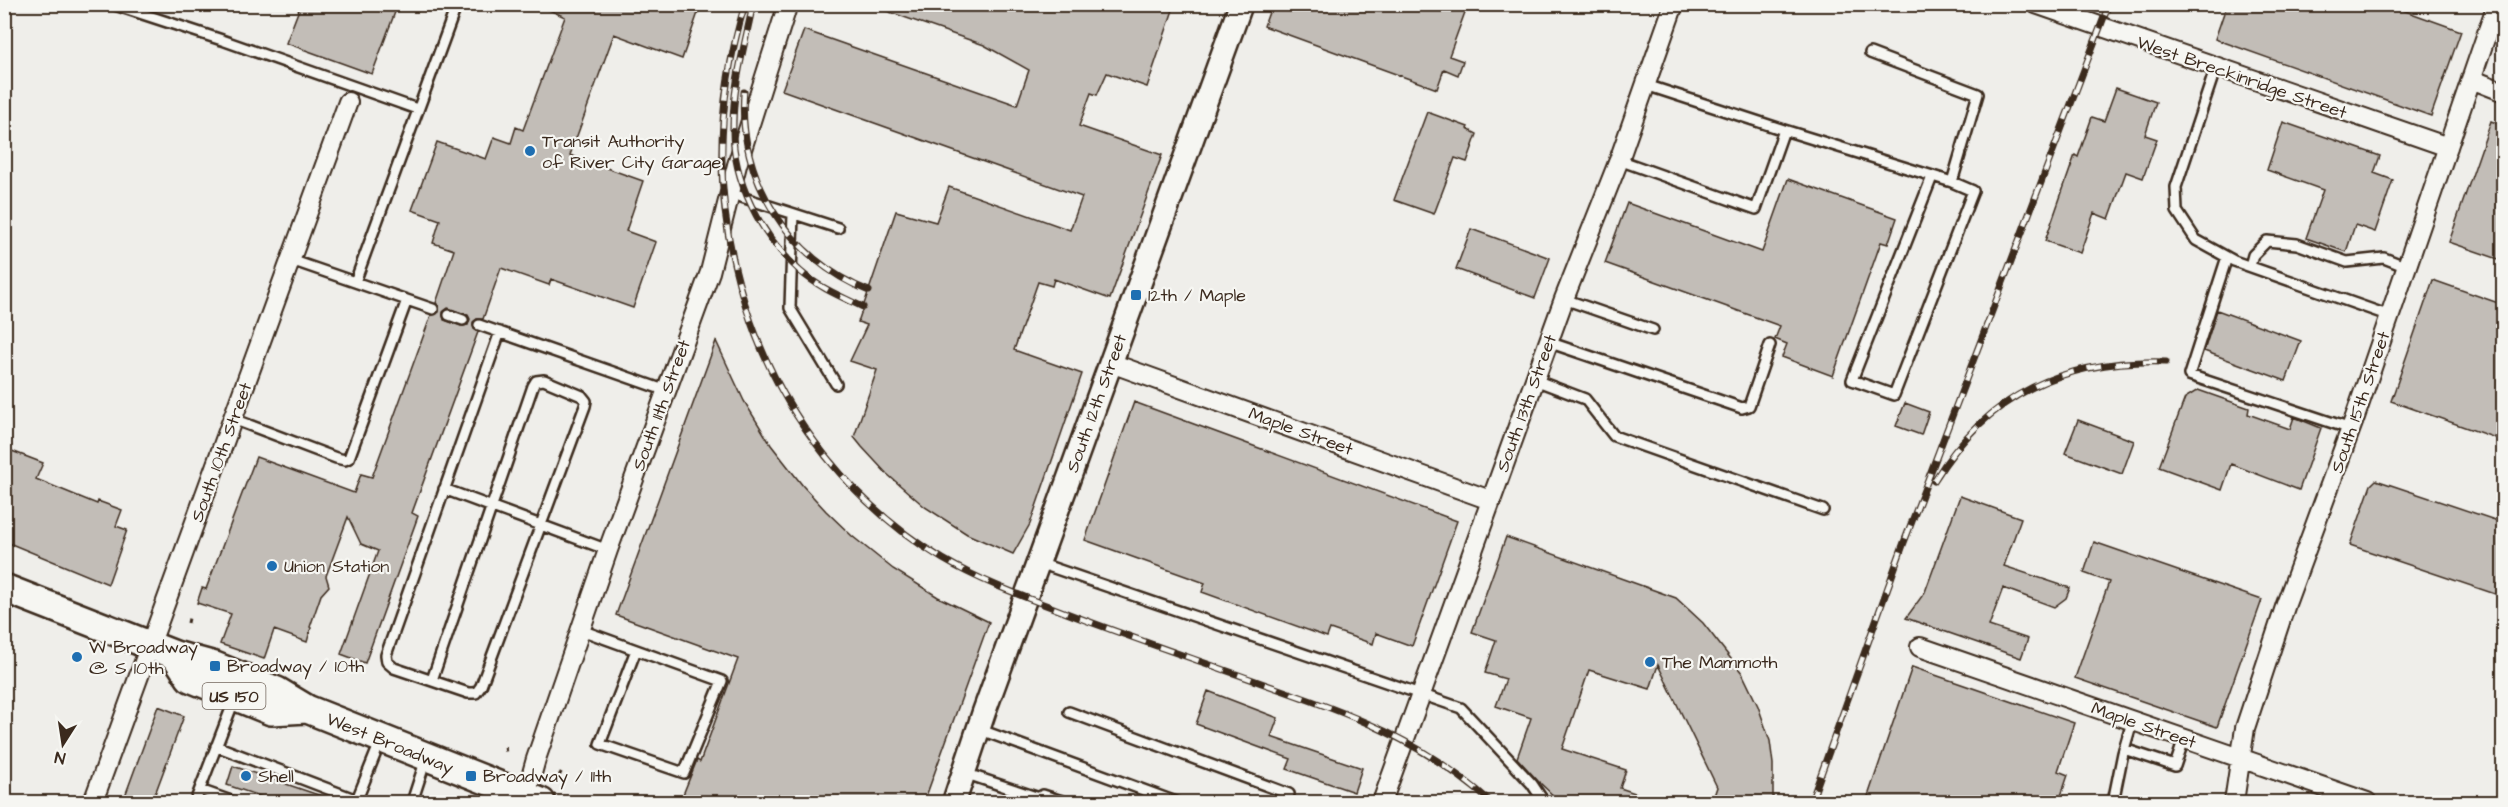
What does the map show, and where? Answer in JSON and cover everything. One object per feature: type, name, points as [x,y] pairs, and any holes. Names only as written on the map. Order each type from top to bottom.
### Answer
[{"type":"main road","name":"West Broadway","points":[[4,588],[163,651],[215,666],[267,686],[307,709],[530,800]]},
{"type":"main road","name":"West Broadway","points":[[163,651],[190,678],[236,697],[271,711],[307,709]]},
{"type":"street","name":"South 11th Street","points":[[530,800],[536,759],[710,273],[729,193],[788,4]]},
{"type":"street","name":"South 12th Street","points":[[954,802],[978,729],[1241,4]]},
{"type":"street","name":"South 13th Street","points":[[1382,802],[1490,500],[1564,299],[1619,160],[1674,4]]},
{"type":"street","name":"West Breckinridge Street","points":[[2036,4],[2071,10],[2216,67],[2448,147]]},
{"type":"street","name":"South 15th Street","points":[[2234,802],[2245,728],[2271,649],[2351,429],[2497,4]]},
{"type":"street","points":[[2471,79],[2504,92]]},
{"type":"street","name":"South 10th Street","points":[[93,802],[163,651],[233,419],[350,94]]},
{"type":"street","name":"Maple Street","points":[[1111,363],[1490,500]]},
{"type":"street","name":"Maple Street","points":[[1920,647],[2367,802]]},
{"type":"lane","points":[[112,4],[350,94],[417,109]]},
{"type":"lane","points":[[355,282],[457,4]]},
{"type":"lane","points":[[1870,53],[1978,94],[1952,182]]},
{"type":"lane","points":[[2216,67],[2176,187],[2177,211],[2196,240],[2227,257],[2390,316]]},
{"type":"lane","points":[[1646,86],[1952,182],[1973,191],[1894,395],[1852,380],[1932,177]]},
{"type":"lane","points":[[1619,160],[1756,209],[1784,130]]},
{"type":"lane","points":[[729,193],[838,228]]},
{"type":"lane","points":[[793,214],[790,308],[836,384]]},
{"type":"lane","points":[[2250,266],[2253,255],[2267,241],[2297,244],[2347,262],[2384,258],[2407,267]]},
{"type":"lane","points":[[2227,257],[2188,375],[2351,429]]},
{"type":"lane","points":[[291,260],[433,309]]},
{"type":"lane","points":[[1564,299],[1653,330]]},
{"type":"lane","points":[[233,419],[336,458],[345,460],[349,458],[407,300]]},
{"type":"lane","points":[[449,315],[463,320]]},
{"type":"lane","points":[[479,325],[667,391]]},
{"type":"lane","points":[[432,680],[533,386],[536,381],[544,380],[582,396],[586,401],[482,686],[476,693],[468,693],[394,668],[387,662],[386,655],[501,332]]},
{"type":"lane","points":[[1548,342],[1742,408],[1749,406],[1770,345]]},
{"type":"lane","points":[[1534,380],[1585,399],[1614,436],[1823,510]]},
{"type":"lane","points":[[444,489],[609,550]]},
{"type":"lane","points":[[1039,562],[1461,708],[1532,784],[1545,802]]},
{"type":"lane","points":[[581,630],[722,681],[684,773],[600,744],[636,650]]},
{"type":"lane","points":[[195,802],[236,697]]},
{"type":"lane","points":[[1069,712],[1289,794],[1286,802]]},
{"type":"lane","points":[[2114,802],[2124,749],[2132,722]]},
{"type":"lane","points":[[978,729],[1176,802]]},
{"type":"lane","points":[[216,746],[357,801],[381,739]]},
{"type":"lane","points":[[2124,749],[2175,766],[2184,739]]},
{"type":"lane","points":[[412,802],[426,758]]},
{"type":"lane","points":[[964,772],[1034,800],[1043,795],[1065,802]]},
{"type":"lane","points":[[200,790],[234,802]]},
{"type":"path","points":[[505,747],[507,753]]},
{"type":"path","points":[[559,776],[563,769]]},
{"type":"building","points":[[301,4],[398,4],[372,74],[286,43]]},
{"type":"building","points":[[536,4],[701,4],[682,59],[614,34],[570,155],[643,181],[626,231],[656,242],[633,308],[551,279],[549,285],[501,268],[483,319],[473,322],[474,329],[478,332],[412,513],[418,516],[365,663],[341,654],[378,551],[361,544],[348,517],[326,576],[329,586],[321,595],[307,642],[274,630],[264,659],[220,644],[231,614],[197,603],[202,588],[206,589],[256,457],[354,493],[361,474],[372,477],[431,315],[439,312],[436,303],[454,250],[433,243],[440,220],[412,210],[437,142],[486,159],[494,137],[511,143],[516,127],[523,130],[565,17]],"holes":[[[448,308],[468,315],[470,319],[468,325],[461,326],[444,320],[443,312]]]},
{"type":"building","points":[[875,4],[1175,4],[1147,87],[1107,73],[1097,95],[1091,93],[1079,126],[1162,155],[1110,299],[1054,279],[1052,286],[1038,282],[1014,350],[1082,374],[1030,524],[1013,554],[967,534],[925,507],[887,474],[862,447],[854,437],[877,370],[850,361],[867,325],[858,322],[896,211],[936,222],[949,187],[1070,230],[1082,197],[782,90],[804,30],[1017,105],[1029,70],[984,45],[875,7]]},
{"type":"building","points":[[1272,4],[1468,4],[1449,56],[1463,61],[1458,75],[1444,69],[1437,89],[1264,26]]},
{"type":"building","points":[[2227,4],[2386,4],[2461,31],[2431,116],[2215,39]]},
{"type":"building","points":[[2116,88],[2156,102],[2145,135],[2157,139],[2143,178],[2126,172],[2109,219],[2094,213],[2080,253],[2045,241],[2075,155],[2078,157],[2092,117],[2104,121]]},
{"type":"building","points":[[1427,112],[1468,127],[1467,129],[1477,134],[1467,162],[1455,158],[1434,214],[1394,200]]},
{"type":"building","points":[[2491,121],[2504,126],[2504,261],[2449,242]]},
{"type":"building","points":[[2283,122],[2380,156],[2374,173],[2393,180],[2375,232],[2355,225],[2346,252],[2306,238],[2323,190],[2267,170]]},
{"type":"building","points":[[1788,179],[1897,218],[1888,244],[1881,242],[1833,376],[1782,357],[1787,344],[1775,339],[1780,326],[1605,263],[1627,203],[1762,252]]},
{"type":"building","points":[[1471,229],[1550,258],[1535,298],[1456,269]]},
{"type":"building","points":[[2433,280],[2504,305],[2504,441],[2391,401]]},
{"type":"building","points":[[2217,310],[2301,341],[2286,381],[2204,351]]},
{"type":"building","points":[[716,341],[744,401],[771,445],[826,511],[852,536],[893,569],[938,597],[989,622],[924,802],[680,802],[697,760],[700,762],[738,659],[616,615]]},
{"type":"building","points":[[2198,390],[2249,408],[2248,414],[2290,429],[2294,417],[2321,428],[2299,490],[2231,464],[2222,490],[2159,467],[2185,398]]},
{"type":"building","points":[[1134,402],[1457,521],[1412,646],[1376,633],[1373,644],[1330,629],[1327,637],[1202,592],[1205,583],[1085,540]]},
{"type":"building","points":[[1905,403],[1929,412],[1921,435],[1896,426]]},
{"type":"building","points":[[2078,420],[2134,441],[2122,474],[2065,453]]},
{"type":"building","points":[[4,448],[43,463],[36,479],[97,504],[98,501],[122,510],[116,526],[127,530],[108,584],[4,541]]},
{"type":"building","points":[[2376,480],[2504,523],[2504,597],[2350,545],[2371,485]]},
{"type":"building","points":[[1960,496],[2021,518],[2004,566],[2070,588],[2066,598],[2054,607],[2003,588],[1989,626],[2028,639],[2021,658],[1906,618],[1925,592]]},
{"type":"building","name":"The Mammoth","points":[[1506,537],[1676,598],[1703,623],[1742,673],[1758,706],[1770,741],[1773,764],[1773,802],[1712,802],[1717,787],[1658,665],[1650,689],[1589,670],[1562,749],[1626,770],[1620,788],[1656,800],[1656,802],[1560,802],[1538,781],[1517,758],[1531,718],[1496,706],[1506,679],[1485,673],[1496,640],[1472,632]]},
{"type":"building","points":[[2094,542],[2262,600],[2217,727],[2075,678],[2109,582],[2084,573]]},
{"type":"building","points":[[1912,667],[2074,723],[2058,771],[2068,775],[2059,802],[1866,802]]},
{"type":"building","points":[[1208,691],[1278,718],[1271,737],[1362,768],[1354,792],[1287,769],[1291,759],[1196,724]]},
{"type":"building","points":[[158,706],[184,716],[152,802],[143,802],[125,796]]},
{"type":"building","name":"Shell","points":[[233,766],[333,800],[332,802],[277,802],[227,785]]},
{"type":"railway","points":[[745,4],[727,84],[723,124],[724,204],[730,243],[739,283],[765,358],[803,426],[852,486],[911,538],[969,573],[1078,617],[1358,719],[1412,745],[1465,780],[1491,802]]},
{"type":"railway","points":[[753,4],[735,95],[733,126],[737,166],[743,186],[761,224],[786,257],[814,282],[863,307]]},
{"type":"railway","points":[[1811,802],[1903,545],[2109,4]]},
{"type":"railway","points":[[744,92],[744,124],[749,155],[759,185],[774,212],[792,237],[815,259],[840,277],[869,291]]},
{"type":"railway","points":[[1934,481],[1955,450],[1979,425],[2005,404],[2032,387],[2062,375],[2095,367],[2166,362]]},
{"type":"place","name":"Transit Authority of River City Garage","points":[[530,151]]},
{"type":"place","name":"12th / Maple","points":[[1136,295]]},
{"type":"place","name":"Union Station","points":[[272,566]]},
{"type":"place","name":"W Broadway @ S 10th","points":[[77,657]]},
{"type":"place","name":"The Mammoth","points":[[1650,662]]},
{"type":"place","name":"Broadway / 10th","points":[[215,666]]},
{"type":"place","name":"Shell","points":[[246,776]]},
{"type":"place","name":"Broadway / 11th","points":[[471,776]]}]
